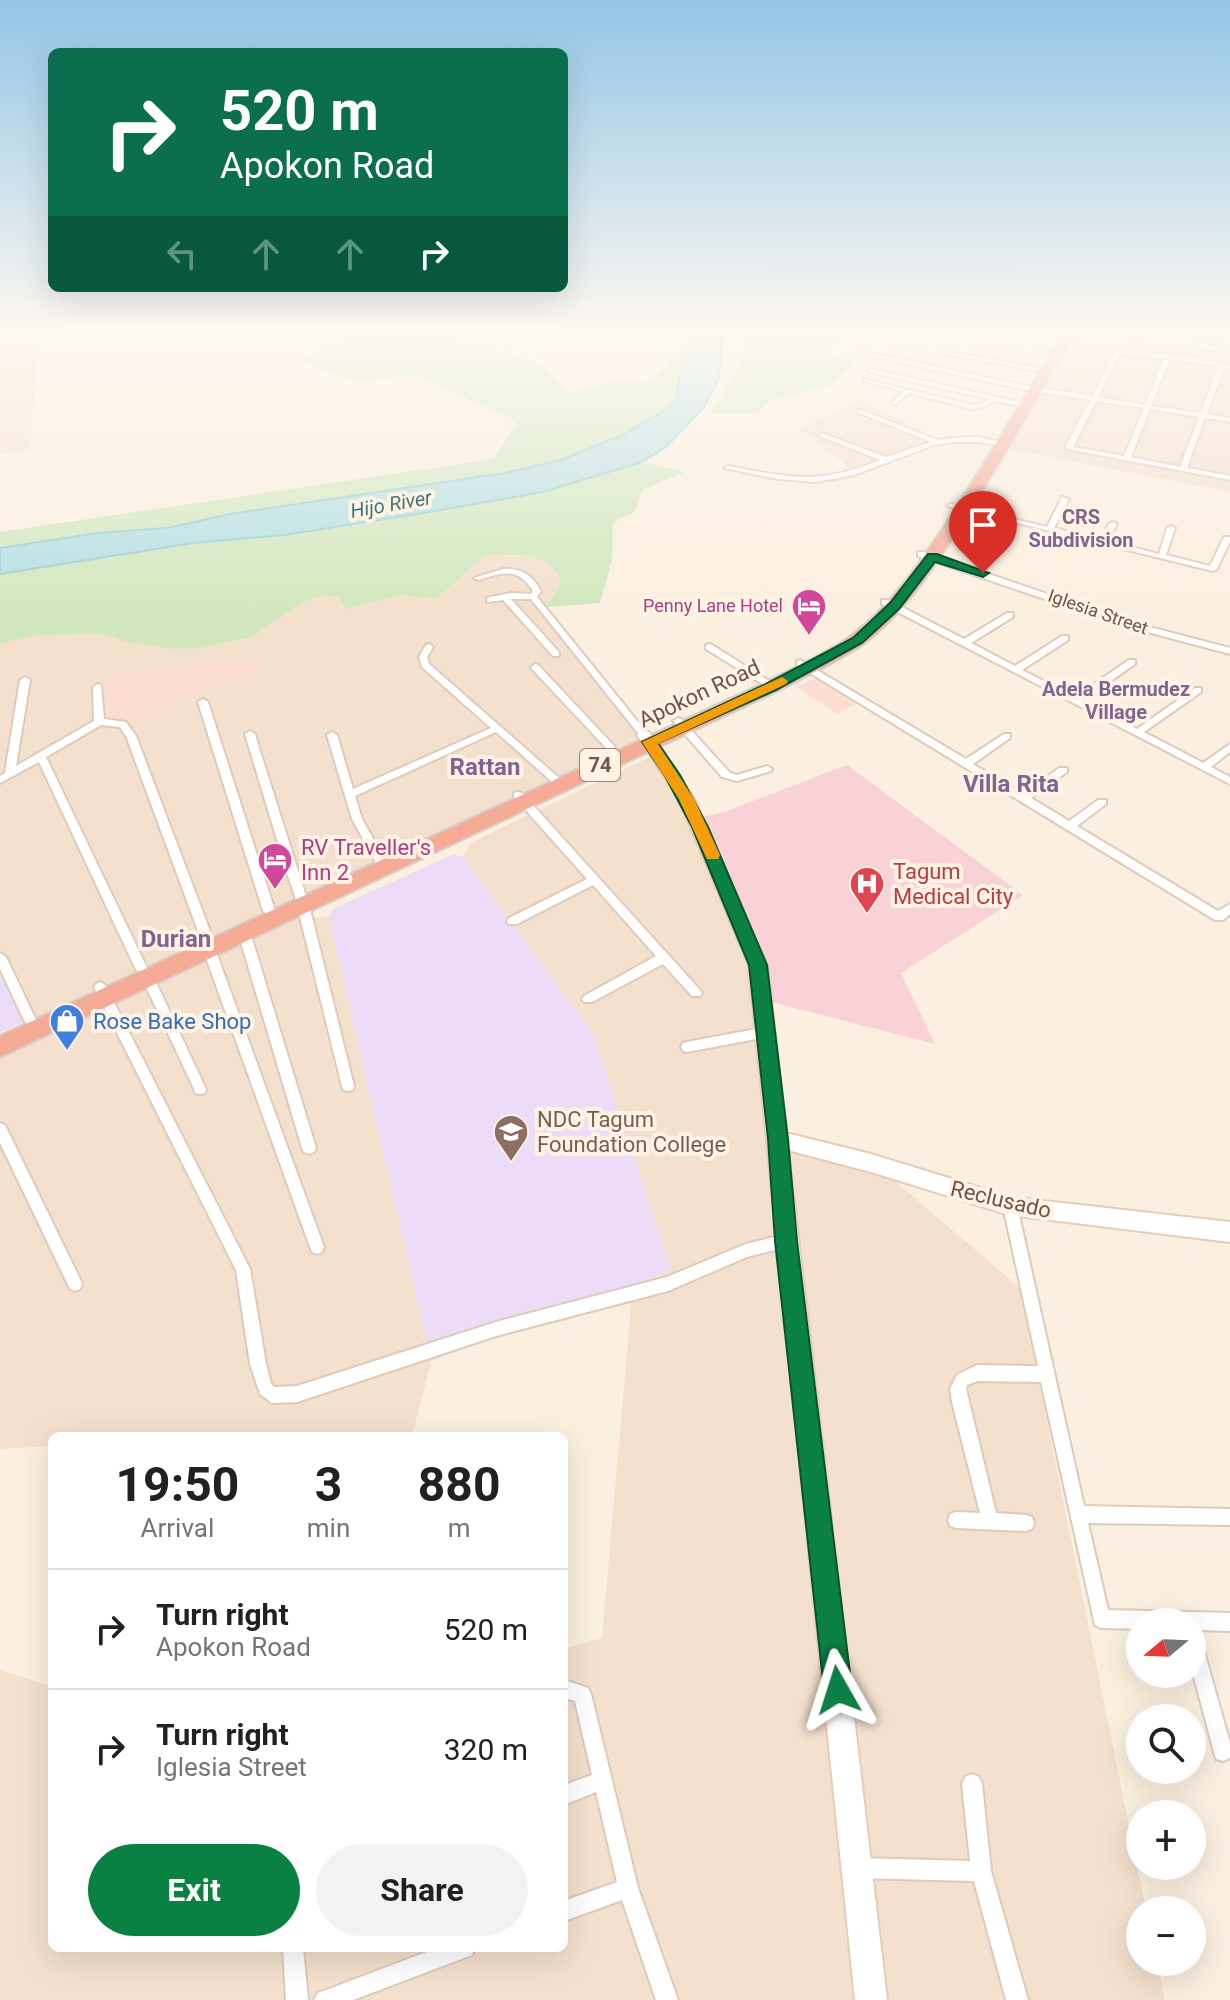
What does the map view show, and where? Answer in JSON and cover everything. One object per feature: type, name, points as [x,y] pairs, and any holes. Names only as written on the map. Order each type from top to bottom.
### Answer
[{"type":"highway","name":"Apokon Road","points":[[208,944],[244,932],[381,863],[857,640],[890,604],[927,555],[1010,425]]},
{"type":"highway","name":"Apokon Road","points":[[681,724],[764,681],[803,666]]},
{"type":"highway","name":"Apokon Road","points":[[557,781],[612,749],[647,738]]},
{"type":"highway","name":"Apokon Road","points":[[0,1047],[102,992],[208,944],[269,911],[302,901]]},
{"type":"highway","name":"Apokon Road","points":[[0,1035],[102,992]]},
{"type":"street","points":[[895,425],[935,441]]},
{"type":"street","points":[[1080,425],[1069,448],[1230,478]]},
{"type":"street","points":[[1126,460],[1140,425]]},
{"type":"street","points":[[1183,469],[1199,425]]},
{"type":"street","points":[[822,435],[884,459]]},
{"type":"street","points":[[728,468],[824,480],[935,441],[961,437],[1001,443]]},
{"type":"street","points":[[1049,530],[1065,499]]},
{"type":"street","points":[[956,508],[1213,569],[1227,539]]},
{"type":"street","points":[[1103,543],[1113,524]]},
{"type":"street","points":[[1162,557],[1171,528]]},
{"type":"street","name":"Iglesia Street","points":[[927,555],[1124,623],[1230,651]]},
{"type":"street","points":[[478,578],[505,570],[520,572],[533,582],[537,591],[533,597]]},
{"type":"street","points":[[505,597],[556,654]]},
{"type":"street","points":[[490,600],[533,597]]},
{"type":"street","points":[[533,597],[647,738],[686,799],[753,949],[760,974],[786,1241],[816,1482],[871,2000]]},
{"type":"street","points":[[890,604],[1230,781]]},
{"type":"street","points":[[966,642],[1010,615]]},
{"type":"street","points":[[1017,669],[1065,638]]},
{"type":"street","points":[[429,647],[423,657],[425,665],[557,781]]},
{"type":"street","points":[[709,647],[764,681]]},
{"type":"street","points":[[1077,700],[1132,662]]},
{"type":"street","points":[[803,666],[1219,917],[1230,908]]},
{"type":"street","points":[[535,667],[612,749]]},
{"type":"street","points":[[10,774],[25,680]]},
{"type":"street","points":[[98,687],[99,722]]},
{"type":"street","points":[[1138,732],[1198,690]]},
{"type":"street","points":[[203,702],[269,911]]},
{"type":"street","points":[[0,780],[99,722],[114,720],[123,724],[156,794],[317,1247]]},
{"type":"street","points":[[681,724],[726,775],[737,778],[767,769]]},
{"type":"street","points":[[350,794],[498,728]]},
{"type":"street","points":[[250,734],[273,804],[280,841],[302,901],[348,1086]]},
{"type":"street","points":[[332,735],[357,819],[381,863]]},
{"type":"street","points":[[966,764],[1007,736]]},
{"type":"street","points":[[1204,767],[1230,747]]},
{"type":"street","points":[[41,756],[200,1089]]},
{"type":"street","points":[[1024,798],[1063,770]]},
{"type":"street","points":[[521,798],[696,993]]},
{"type":"street","points":[[1070,826],[1102,802]]},
{"type":"street","points":[[513,921],[594,880]]},
{"type":"street","points":[[244,932],[309,1148]]},
{"type":"street","points":[[0,957],[30,1020]]},
{"type":"street","points":[[588,999],[663,958]]},
{"type":"street","points":[[102,992],[243,1269],[258,1364],[265,1389],[272,1395],[305,1392],[496,1329],[668,1284],[746,1251],[786,1241]]},
{"type":"street","points":[[687,1047],[767,1032]]},
{"type":"street","points":[[0,1129],[75,1284]]},
{"type":"street","name":"Reclusado","points":[[778,1139],[871,1163],[1010,1206],[1230,1232]]},
{"type":"street","points":[[1010,1206],[1101,1619],[1126,1621]]},
{"type":"street","points":[[990,1521],[958,1389],[962,1380],[977,1373],[1047,1374]]},
{"type":"street","points":[[1078,1514],[1230,1517]]},
{"type":"street","points":[[956,1520],[1026,1523]]},
{"type":"street","points":[[1206,1624],[1230,1622]]},
{"type":"street","points":[[1206,1688],[1223,1752]]},
{"type":"street","points":[[568,1689],[582,1694],[628,1888],[667,2000]]},
{"type":"street","points":[[568,1793],[603,1780]]},
{"type":"street","points":[[972,1784],[981,1871],[1017,2000]]},
{"type":"street","points":[[857,1868],[981,1871]]},
{"type":"street","points":[[568,1910],[628,1888]]},
{"type":"street","points":[[293,1952],[297,2000]]},
{"type":"street","points":[[325,2000],[454,1952]]},
{"type":"shaded area","points":[[0,425],[32,425],[30,450],[0,454]]},
{"type":"shaded area","points":[[808,425],[911,425],[936,438],[850,468],[800,429]]},
{"type":"shaded area","points":[[1022,425],[1230,425],[1230,492],[1009,449]]},
{"type":"shaded area","points":[[486,555],[541,557],[556,567],[561,579],[546,607],[645,747],[291,921],[329,916],[431,1361],[413,1432],[48,1432],[48,1446],[0,1449],[0,1059],[36,1041],[24,1022],[0,964],[0,644],[38,635],[104,634],[123,641],[171,649],[224,644],[250,638],[301,603],[324,595],[338,597],[346,608],[402,595],[436,599]]},
{"type":"shaded area","points":[[260,658],[261,670],[161,705],[158,716],[129,723],[104,718],[101,687],[112,673]]},
{"type":"shaded area","points":[[816,678],[857,703],[838,714],[796,687]]},
{"type":"shaded area","points":[[654,755],[703,837],[755,977],[772,1149],[876,1165],[1020,1288],[1126,1811],[1126,1880],[1140,1880],[1143,1896],[1126,1896],[1126,1976],[1160,1976],[1165,2000],[0,2000],[0,1670],[48,1686],[48,1952],[568,1952],[568,1648],[602,1638],[633,1285],[671,1270],[592,1032],[463,857],[472,842]]},
{"type":"shaded area","name":"Tagum Medical City","points":[[847,765],[1023,895],[901,973],[935,1044],[771,1002],[764,965],[701,817],[724,812]]},
{"type":"shaded area","name":"NDC Tagum Foundation College","points":[[454,854],[463,857],[592,1032],[671,1270],[431,1361],[329,916],[333,909]]},
{"type":"shaded area","points":[[0,964],[24,1022],[0,1032]]},
{"type":"green space","points":[[514,425],[638,425],[561,460],[505,473],[230,514],[167,528],[98,533],[0,548],[0,532],[494,459]]},
{"type":"green space","points":[[642,462],[685,472],[642,490],[635,512],[618,519],[613,525],[612,559],[600,603],[546,607],[561,580],[555,570],[530,557],[486,555],[436,599],[402,595],[345,609],[338,597],[324,595],[301,603],[250,638],[198,648],[171,649],[123,641],[104,634],[38,635],[0,644],[0,574],[193,543],[262,538],[358,525],[543,492]]},
{"type":"water","name":"Hijo River","points":[[638,425],[687,425],[666,447],[642,462],[543,492],[285,535],[193,543],[0,574],[0,548],[98,533],[167,528],[230,514],[505,473],[561,460]]},
{"type":"slow traffic","points":[[712,855],[673,775],[650,742],[782,681]]},
{"type":"place","name":"Penny Lane Hotel","points":[[809,637]]},
{"type":"place","name":"RV Traveller's Inn 2","points":[[275,891]]},
{"type":"place","name":"Tagum Medical City","points":[[867,915]]},
{"type":"place","name":"Rose Bake Shop","points":[[67,1052]]},
{"type":"place","name":"NDC Tagum Foundation College","points":[[511,1163]]},
{"type":"district","name":"CRS Subdivision","points":[[1081,528]]},
{"type":"district","name":"Adela Bermudez Village","points":[[1116,700]]},
{"type":"district","name":"Rattan","points":[[485,767]]},
{"type":"district","name":"Villa Rita","points":[[1011,784]]},
{"type":"district","name":"Durian","points":[[176,939]]},
{"type":"route","points":[[838,1690],[786,1241],[758,965],[700,827],[673,775],[650,742],[771,687],[857,640],[894,606],[932,557],[983,573]]}]
